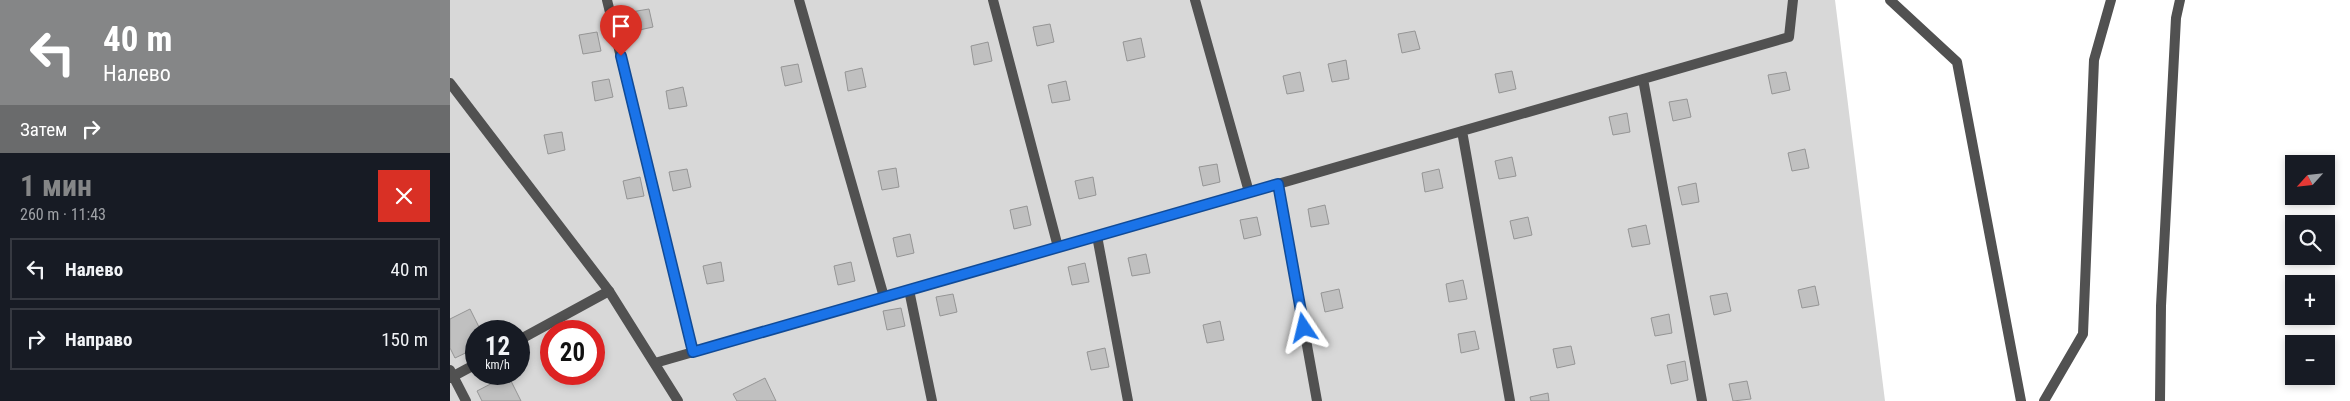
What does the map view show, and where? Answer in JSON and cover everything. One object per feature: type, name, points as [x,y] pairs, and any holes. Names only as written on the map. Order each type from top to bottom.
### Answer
[{"type":"street","points":[[607,0],[693,352]]},
{"type":"street","points":[[798,0],[884,297]]},
{"type":"street","points":[[993,0],[1058,247]]},
{"type":"street","points":[[1195,0],[1248,192]]},
{"type":"street","points":[[655,363],[1789,37],[1793,0]]},
{"type":"street","points":[[1890,0],[1957,62],[2021,401]]},
{"type":"street","points":[[2044,401],[2083,334],[2094,60],[2110,0]]},
{"type":"street","points":[[2160,401],[2161,306],[2176,18],[2180,0]]},
{"type":"street","points":[[1643,79],[1702,401]]},
{"type":"street","points":[[450,82],[609,291],[678,401]]},
{"type":"street","points":[[1462,131],[1510,401]]},
{"type":"street","points":[[1278,184],[1316,401]]},
{"type":"street","points":[[1097,236],[1128,401]]},
{"type":"street","points":[[909,290],[932,401]]},
{"type":"street","points":[[530,334],[609,291]]},
{"type":"street","points":[[465,369],[451,375],[466,401]]},
{"type":"shaded area","points":[[450,0],[1835,0],[1885,401],[450,401]]},
{"type":"building","points":[[649,9],[653,27],[635,31],[631,12]]},
{"type":"building","points":[[1050,24],[1054,42],[1037,46],[1033,27]]},
{"type":"building","points":[[1415,31],[1420,49],[1402,53],[1398,34]]},
{"type":"building","points":[[597,32],[601,51],[583,54],[579,35]]},
{"type":"building","points":[[1141,38],[1145,57],[1127,61],[1123,42]]},
{"type":"building","points":[[988,42],[992,61],[974,65],[971,46]]},
{"type":"building","points":[[1346,60],[1349,79],[1332,82],[1328,64]]},
{"type":"building","points":[[798,64],[802,82],[785,86],[781,67]]},
{"type":"building","points":[[862,68],[866,87],[848,91],[845,72]]},
{"type":"building","points":[[1512,71],[1516,89],[1499,93],[1495,74]]},
{"type":"building","points":[[1300,72],[1304,91],[1287,94],[1283,76]]},
{"type":"building","points":[[1786,72],[1790,90],[1772,94],[1768,75]]},
{"type":"building","points":[[609,79],[613,97],[595,101],[592,82]]},
{"type":"building","points":[[1066,81],[1070,100],[1052,103],[1048,85]]},
{"type":"building","points":[[683,87],[687,106],[669,109],[666,91]]},
{"type":"building","points":[[1687,99],[1691,117],[1673,121],[1669,102]]},
{"type":"building","points":[[1627,113],[1630,132],[1613,135],[1609,117]]},
{"type":"building","points":[[562,132],[565,150],[548,154],[544,135]]},
{"type":"building","points":[[1805,149],[1809,168],[1792,171],[1788,153]]},
{"type":"building","points":[[1512,157],[1516,176],[1499,179],[1495,161]]},
{"type":"building","points":[[1217,164],[1220,182],[1203,186],[1199,167]]},
{"type":"building","points":[[896,168],[899,187],[882,190],[878,171]]},
{"type":"building","points":[[687,169],[691,187],[673,191],[669,172]]},
{"type":"building","points":[[1439,169],[1443,188],[1425,192],[1422,173]]},
{"type":"building","points":[[640,177],[644,196],[627,199],[623,181]]},
{"type":"building","points":[[1093,177],[1096,195],[1079,199],[1075,181]]},
{"type":"building","points":[[1696,183],[1699,202],[1682,205],[1678,187]]},
{"type":"building","points":[[1325,205],[1329,224],[1311,227],[1308,209]]},
{"type":"building","points":[[1027,206],[1031,225],[1014,229],[1010,210]]},
{"type":"building","points":[[1257,217],[1261,235],[1244,239],[1240,220]]},
{"type":"building","points":[[1528,217],[1532,235],[1514,239],[1510,221]]},
{"type":"building","points":[[1646,225],[1650,244],[1632,247],[1628,229]]},
{"type":"building","points":[[910,234],[914,253],[897,257],[893,238]]},
{"type":"building","points":[[1146,254],[1150,273],[1132,276],[1128,258]]},
{"type":"building","points":[[721,262],[724,281],[707,284],[703,266]]},
{"type":"building","points":[[851,262],[855,281],[838,285],[834,266]]},
{"type":"building","points":[[1085,263],[1089,282],[1072,285],[1068,267]]},
{"type":"building","points":[[1463,280],[1467,299],[1449,302],[1446,284]]},
{"type":"building","points":[[1815,286],[1819,305],[1802,308],[1798,290]]},
{"type":"building","points":[[1339,289],[1343,308],[1325,312],[1321,293]]},
{"type":"building","points":[[1727,293],[1731,311],[1714,315],[1710,296]]},
{"type":"building","points":[[953,294],[957,312],[940,316],[936,297]]},
{"type":"building","points":[[901,308],[905,326],[887,330],[883,311]]},
{"type":"building","points":[[470,309],[476,320],[465,320],[465,353],[455,358],[450,348],[450,319]]},
{"type":"building","points":[[1669,314],[1672,333],[1655,336],[1651,318]]},
{"type":"building","points":[[1220,321],[1224,340],[1207,343],[1203,325]]},
{"type":"building","points":[[1475,331],[1479,349],[1461,353],[1458,334]]},
{"type":"building","points":[[1571,346],[1575,364],[1557,368],[1553,349]]},
{"type":"building","points":[[1105,348],[1109,367],[1091,370],[1087,352]]},
{"type":"building","points":[[1685,361],[1688,380],[1671,384],[1667,365]]},
{"type":"building","points":[[765,378],[776,401],[737,401],[733,394]]},
{"type":"building","points":[[1747,381],[1751,399],[1733,401],[1729,384]]},
{"type":"building","points":[[489,385],[513,385],[521,401],[482,401],[477,391]]},
{"type":"building","points":[[1548,393],[1549,401],[1531,401],[1530,397]]},
{"type":"route","points":[[621,56],[693,352],[1278,184],[1304,328]]}]
